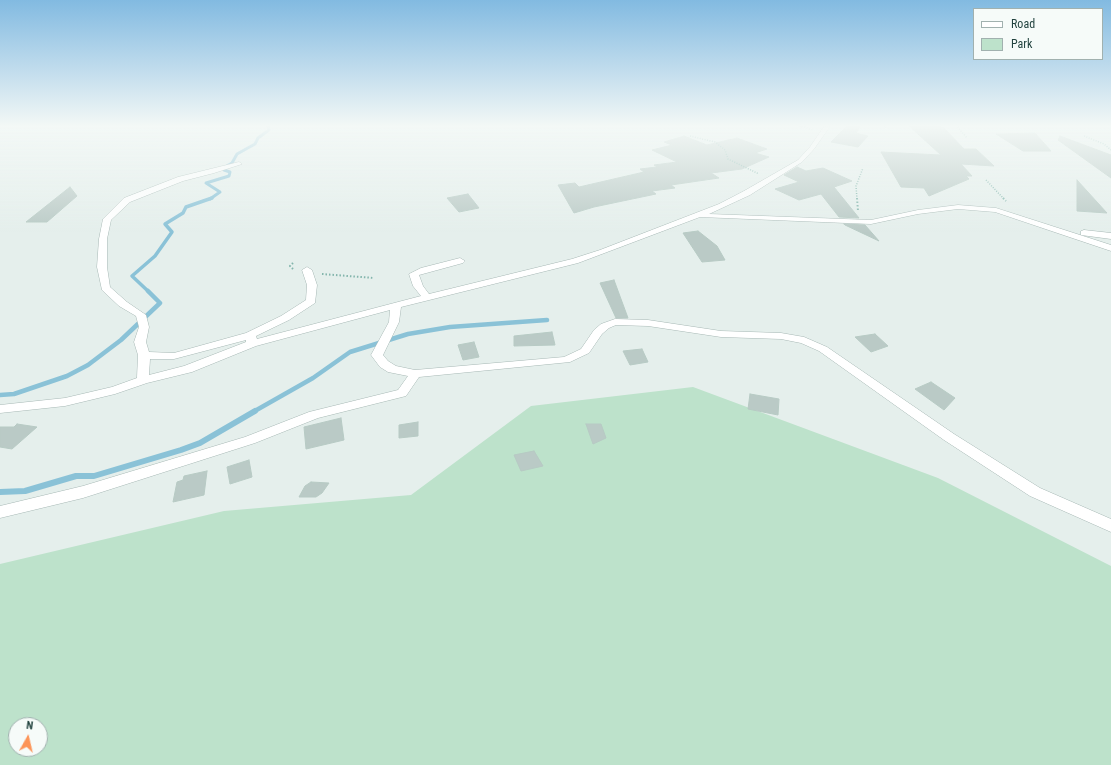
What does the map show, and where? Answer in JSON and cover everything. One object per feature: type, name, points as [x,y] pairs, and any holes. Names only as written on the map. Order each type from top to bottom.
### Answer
[{"type":"street","points":[[144,356],[174,356],[251,340],[396,306],[575,261],[722,206],[769,181],[800,161]]},
{"type":"street","points":[[143,380],[144,356],[140,342],[144,327],[141,316],[123,304],[105,288],[102,267],[103,239],[107,219],[127,200],[181,179],[217,171],[239,164]]},
{"type":"street","points":[[698,216],[871,222],[918,212],[958,207],[996,210],[1111,248]]},
{"type":"street","points":[[1063,231],[1111,236]]},
{"type":"street","points":[[427,298],[418,286],[414,274],[460,261]]},
{"type":"street","points":[[0,409],[65,402],[115,390],[143,380],[188,369],[251,340],[311,301],[312,285],[307,271]]},
{"type":"street","points":[[396,306],[394,322],[377,356],[384,364],[392,369],[415,374],[566,360],[585,351],[598,332],[605,326],[615,322],[648,323],[738,335],[792,337],[804,340],[823,349],[949,437],[1035,492],[1111,526]]},
{"type":"street","points":[[0,512],[83,492],[250,440],[314,415],[402,394],[415,374]]},
{"type":"path","points":[[732,161],[750,168],[769,181]]},
{"type":"path","points":[[863,168],[858,177],[856,186],[858,211],[864,222]]},
{"type":"path","points":[[986,180],[1009,205],[1009,208],[996,210]]},
{"type":"path","points":[[293,264],[290,266],[292,269],[374,278]]},
{"type":"green space","points":[[693,387],[938,478],[1111,566],[1111,765],[0,765],[0,564],[224,511],[411,495],[531,406]]},
{"type":"building","points":[[674,161],[761,161],[742,169],[711,173],[719,178],[671,185],[675,188],[652,191],[656,194],[594,207],[574,213],[558,185],[575,183],[579,187],[644,172],[640,169],[657,167],[654,165],[677,162]]},
{"type":"building","points":[[886,161],[988,161],[994,166],[961,164],[972,176],[966,176],[969,179],[929,196],[924,188],[901,187]]},
{"type":"building","points":[[1087,161],[1111,161],[1111,178]]},
{"type":"building","points":[[797,167],[806,171],[823,168],[852,181],[834,187],[859,218],[839,217],[821,194],[799,200],[775,189],[799,182],[784,175]]},
{"type":"building","points":[[1077,180],[1107,213],[1077,211]]},
{"type":"building","points":[[70,187],[77,196],[47,222],[26,222]]},
{"type":"building","points":[[468,194],[479,208],[459,212],[447,198]]},
{"type":"building","points":[[844,224],[865,225],[879,241],[845,225]]},
{"type":"building","points":[[698,231],[717,246],[725,260],[702,262],[683,233]]},
{"type":"building","points":[[614,280],[628,318],[616,318],[600,283]]},
{"type":"building","points":[[552,332],[555,345],[514,346],[514,336]]},
{"type":"building","points":[[875,334],[888,346],[871,352],[855,337]]},
{"type":"building","points":[[474,342],[479,357],[463,360],[458,345]]},
{"type":"building","points":[[642,349],[648,362],[630,365],[623,351]]},
{"type":"building","points":[[931,382],[955,398],[944,410],[915,389]]},
{"type":"building","points":[[750,394],[779,399],[778,415],[748,409]]},
{"type":"building","points":[[341,418],[344,440],[306,449],[304,427]]},
{"type":"building","points":[[418,422],[418,436],[399,438],[399,425]]},
{"type":"building","points":[[17,424],[37,427],[12,449],[0,447],[0,427],[14,427]]},
{"type":"building","points":[[586,424],[601,424],[606,438],[593,444]]},
{"type":"building","points":[[534,451],[543,466],[521,471],[514,455]]},
{"type":"building","points":[[249,460],[252,477],[230,484],[227,467]]},
{"type":"building","points":[[207,471],[204,495],[173,502],[177,482],[183,480],[184,476]]},
{"type":"building","points":[[311,482],[329,483],[322,493],[316,497],[299,497],[305,486]]},
{"type":"waterway","points":[[211,198],[220,192],[206,183],[229,176],[230,172],[224,170],[225,167],[233,161]]},
{"type":"waterway","points":[[149,292],[132,276],[155,256],[172,232],[165,224],[183,213],[186,207],[211,198]]},
{"type":"waterway","points":[[0,395],[14,394],[67,376],[88,365],[121,340],[160,303],[149,292]]},
{"type":"waterway","points":[[253,412],[313,378],[350,352],[408,334],[450,327],[547,320]]},
{"type":"waterway","points":[[0,492],[25,491],[76,476],[94,476],[181,450],[200,443],[255,411]]}]
